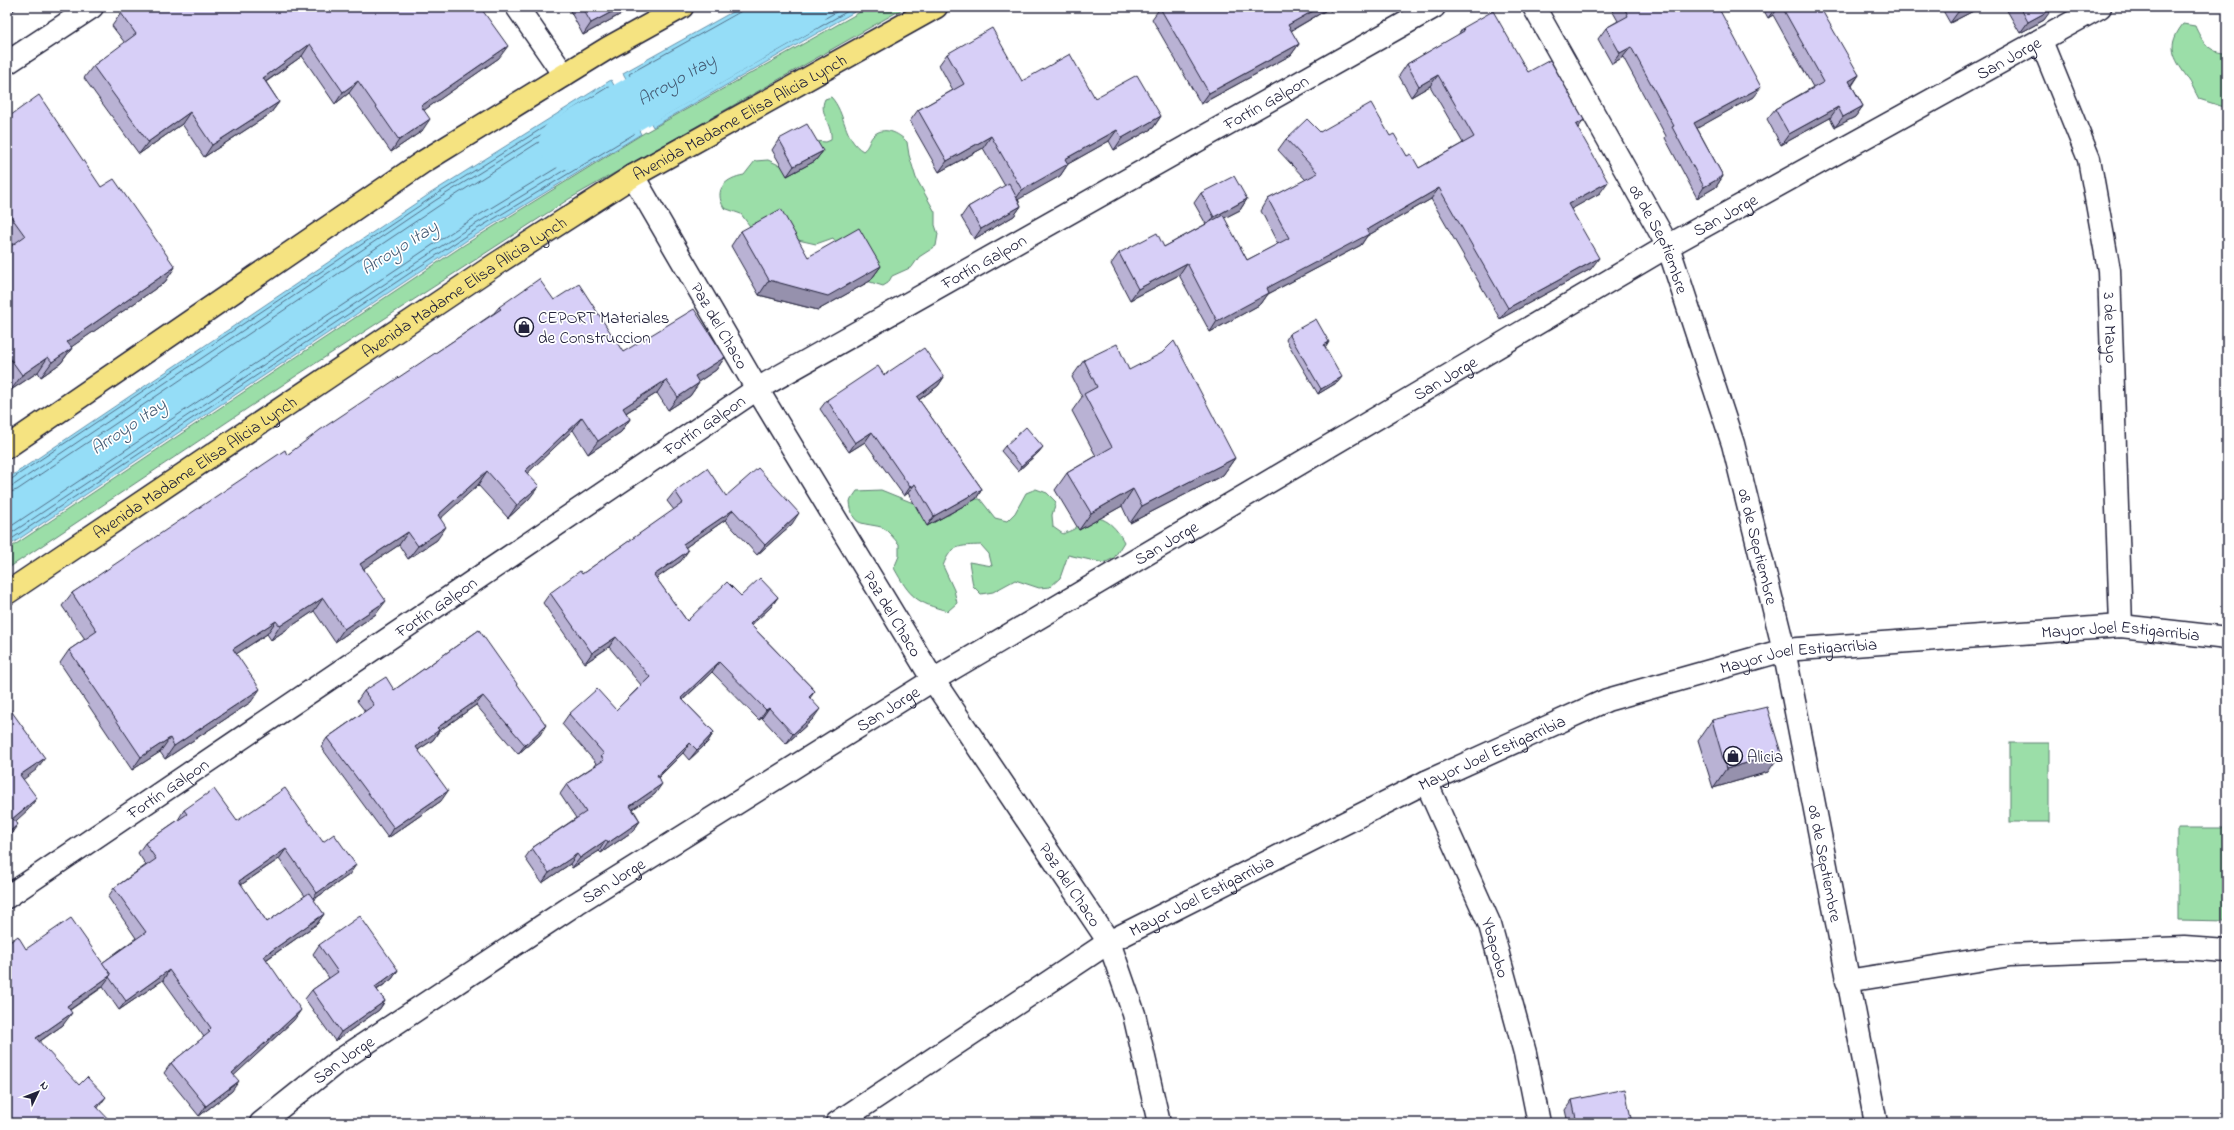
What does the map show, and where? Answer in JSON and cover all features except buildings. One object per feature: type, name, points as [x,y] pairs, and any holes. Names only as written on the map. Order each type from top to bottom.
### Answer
[{"type":"highway","points":[[7,447],[423,162],[564,74],[682,7]]},
{"type":"highway","name":"Avenida Madame Elisa Alicia Lynch","points":[[7,592],[483,273],[633,176],[936,7]]},
{"type":"street","points":[[7,63],[92,7]]},
{"type":"street","points":[[518,7],[564,74]]},
{"type":"street","name":"Fortín Galpon","points":[[7,897],[756,389],[1434,7]]},
{"type":"street","name":"08 de Septiembre","points":[[1534,7],[1668,246],[1733,444],[1784,650],[1847,981],[1876,1123]]},
{"type":"street","name":"San Jorge","points":[[261,1123],[336,1064],[564,912],[933,680],[1668,246],[2100,7]]},
{"type":"street","name":"3 de Mayo","points":[[2041,41],[2089,160],[2109,270],[2121,626]]},
{"type":"street","name":"Paz del Chaco","points":[[633,176],[756,389],[933,680],[1110,942],[1134,1014],[1159,1123]]},
{"type":"street","name":"Mayor Joel Estigarribia","points":[[837,1123],[1110,942],[1426,782],[1607,700],[1784,650],[2121,626],[2227,638]]},
{"type":"street","name":"Ybapobo","points":[[1426,782],[1490,925],[1525,1053],[1539,1123]]},
{"type":"street","points":[[1847,981],[2010,954],[2184,948],[2227,951]]},
{"type":"green space","points":[[869,7],[906,7],[569,199],[296,376],[7,569],[7,550],[464,245],[644,133]]},
{"type":"green space","points":[[2183,24],[2195,26],[2203,41],[2211,49],[2221,53],[2227,53],[2227,108],[2199,99],[2178,63],[2173,51],[2173,45],[2174,39]]},
{"type":"green space","points":[[831,97],[840,110],[852,140],[856,146],[863,151],[867,148],[873,136],[881,131],[895,133],[907,142],[909,155],[916,178],[935,212],[935,225],[938,234],[936,246],[919,257],[912,267],[892,276],[888,283],[883,286],[867,281],[833,238],[816,244],[798,240],[763,244],[741,214],[724,208],[721,201],[720,195],[723,186],[732,179],[744,175],[755,161],[768,160],[779,165],[802,140],[826,142],[831,140],[830,129],[824,114],[823,104],[825,99]]},
{"type":"green space","points":[[1036,489],[1047,493],[1056,502],[1052,515],[1053,527],[1063,534],[1073,530],[1084,520],[1091,518],[1103,519],[1113,526],[1124,542],[1114,558],[1104,563],[1068,555],[1060,578],[1050,587],[1039,588],[1015,580],[993,592],[981,594],[973,586],[969,562],[992,566],[989,554],[981,545],[962,546],[953,550],[949,554],[943,566],[954,590],[957,603],[948,611],[921,602],[910,592],[894,568],[899,556],[899,544],[883,528],[859,522],[855,519],[850,501],[857,491],[881,490],[928,509],[937,516],[949,515],[968,499],[980,499],[995,518],[1007,521],[1015,513],[1026,493]]},
{"type":"green space","points":[[2010,743],[2049,743],[2049,822],[2010,822]]},
{"type":"green space","points":[[2178,828],[2227,828],[2227,921],[2178,920]]},
{"type":"water","points":[[741,7],[863,7],[653,127],[649,120],[637,127],[641,134],[466,241],[7,547],[7,479],[431,193],[611,80],[637,126],[648,120],[623,73]]},
{"type":"waterway","name":"Arroyo Itay","points":[[565,143],[802,7]]},
{"type":"place","name":"CEPORT Materiales de Construccion","points":[[524,327]]},
{"type":"place","name":"Alicia","points":[[1733,756]]}]
